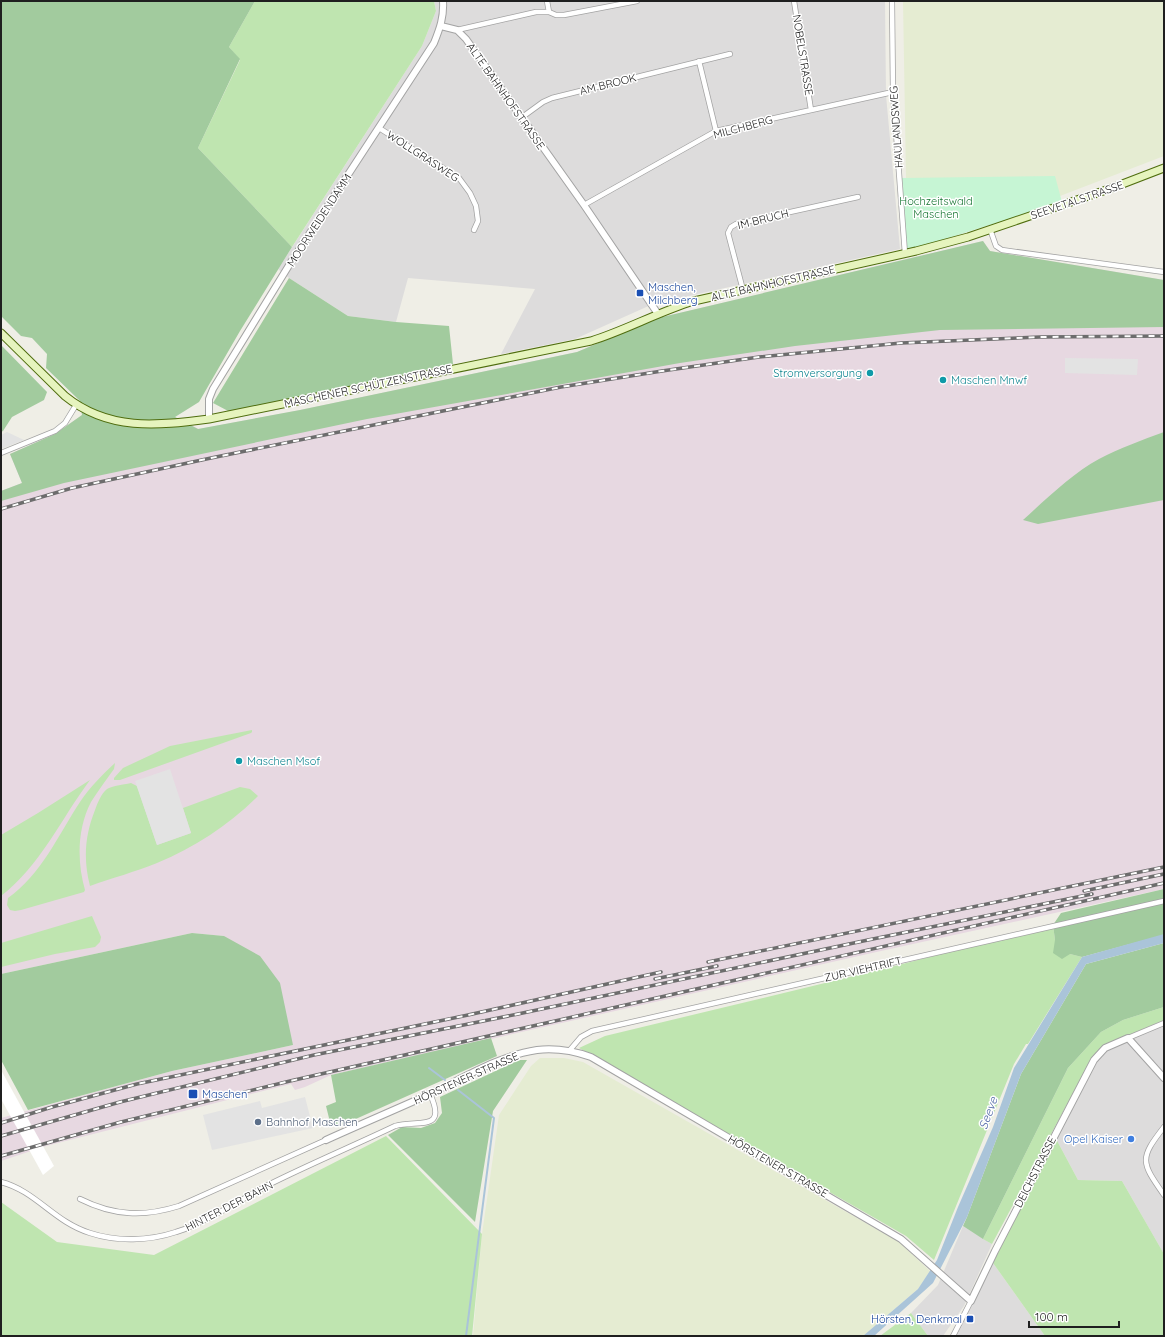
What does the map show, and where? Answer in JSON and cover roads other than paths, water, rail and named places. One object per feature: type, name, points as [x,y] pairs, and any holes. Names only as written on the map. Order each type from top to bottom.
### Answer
[{"type":"main road","name":"SEEVETALSTRASSE","points":[[990,230],[1112,188],[1164,168]]},
{"type":"main road","name":"ALTE BAHNHOFSTRASSE","points":[[658,314],[673,307],[694,301],[905,254],[990,230]]},
{"type":"main road","name":"MASCHENER SCHÜTZENSTRASSE","points":[[1,332],[65,396],[76,405],[97,416],[123,422],[162,424],[209,419],[591,341],[658,314]]},
{"type":"street","points":[[444,1],[444,15],[441,26],[457,30],[536,12],[549,12],[556,15],[564,15],[638,1]]},
{"type":"street","points":[[546,1],[549,12]]},
{"type":"street","name":"NOBELSTRASSE","points":[[794,1],[811,110]]},
{"type":"street","name":"HAULANDSWEG","points":[[892,1],[893,92],[905,254]]},
{"type":"street","name":"MOORWEIDENDAMM","points":[[209,419],[209,399],[213,390],[292,262],[434,43],[441,26]]},
{"type":"street","name":"ALTE BAHNHOFSTRASSE","points":[[457,30],[466,39],[584,205],[658,314]]},
{"type":"street","name":"AM BROOK","points":[[521,118],[543,102],[552,98],[730,54]]},
{"type":"street","points":[[699,61],[716,131]]},
{"type":"street","name":"MILCHBERG","points":[[584,205],[716,131],[893,92]]},
{"type":"street","name":"WOLLGRASWEG","points":[[379,128],[459,178],[470,193],[476,206],[478,221],[474,230]]},
{"type":"street","name":"IM BRUCH","points":[[743,290],[728,233],[731,227],[736,224],[858,197]]},
{"type":"street","points":[[990,230],[996,246],[1002,250],[1130,266],[1164,272]]},
{"type":"street","points":[[1,453],[55,431],[65,423],[76,405]]},
{"type":"street","name":"ZUR VIEHTRIFT","points":[[569,1051],[581,1037],[592,1031],[1164,901]]},
{"type":"street","name":"DEICHSTRASSE","points":[[953,1336],[995,1251],[1094,1060],[1105,1048],[1164,1023]]},
{"type":"street","points":[[1128,1038],[1164,1078]]},
{"type":"street","name":"HÖRSTENER STRASSE","points":[[80,1199],[96,1207],[110,1211],[144,1213],[162,1211],[180,1206],[430,1094],[501,1060],[520,1053],[538,1050],[569,1051],[591,1057],[902,1239],[971,1301]]},
{"type":"street","name":"HINTER DER BAHN","points":[[1,1182],[12,1185],[26,1192],[55,1216],[89,1233],[112,1238],[154,1238],[178,1232],[205,1220],[269,1185],[395,1126],[403,1123],[422,1124],[429,1122],[434,1117],[436,1111],[430,1094]]},
{"type":"street","points":[[1164,1127],[1152,1142],[1145,1155],[1146,1166],[1152,1178],[1164,1195]]},
{"type":"water","points":[[1164,934],[1164,943],[1086,964],[1021,1074],[967,1217],[933,1283],[874,1336],[863,1336],[918,1289],[937,1260],[958,1207],[993,1127],[1014,1068],[1082,957]]},
{"type":"waterway","points":[[429,1068],[445,1080]]},
{"type":"waterway","points":[[458,1090],[494,1118],[466,1336]]},
{"type":"railway","points":[[1,509],[72,488],[211,458],[561,387],[662,371],[759,357],[901,343],[1040,337],[1164,336]]},
{"type":"railway","points":[[708,962],[1164,867]]},
{"type":"railway","points":[[1084,891],[1164,874]]},
{"type":"railway","points":[[1,1156],[121,1122],[290,1081],[1164,883]]},
{"type":"railway","points":[[1,1136],[120,1102],[314,1055],[1092,894]]},
{"type":"railway","points":[[655,979],[717,966]]},
{"type":"railway","points":[[1,1123],[52,1107],[137,1084],[468,1015],[661,972]]},
{"type":"place","name":"Maschen, Milchberg","points":[[640,293]]},
{"type":"place","name":"Stromversorgung","points":[[870,373]]},
{"type":"place","name":"Maschen Mnwf","points":[[943,380]]},
{"type":"place","name":"Maschen Msof","points":[[239,761]]},
{"type":"place","name":"Maschen","points":[[193,1094]]},
{"type":"place","name":"Bahnhof Maschen","points":[[258,1122]]},
{"type":"place","name":"Opel Kaiser","points":[[1131,1139]]},
{"type":"place","name":"Hörsten, Denkmal","points":[[970,1319]]},
{"type":"park label","name":"Hochzeitswald Maschen","points":[[936,207]]},
{"type":"water label","name":"Seeve","points":[[988,1113]]}]
